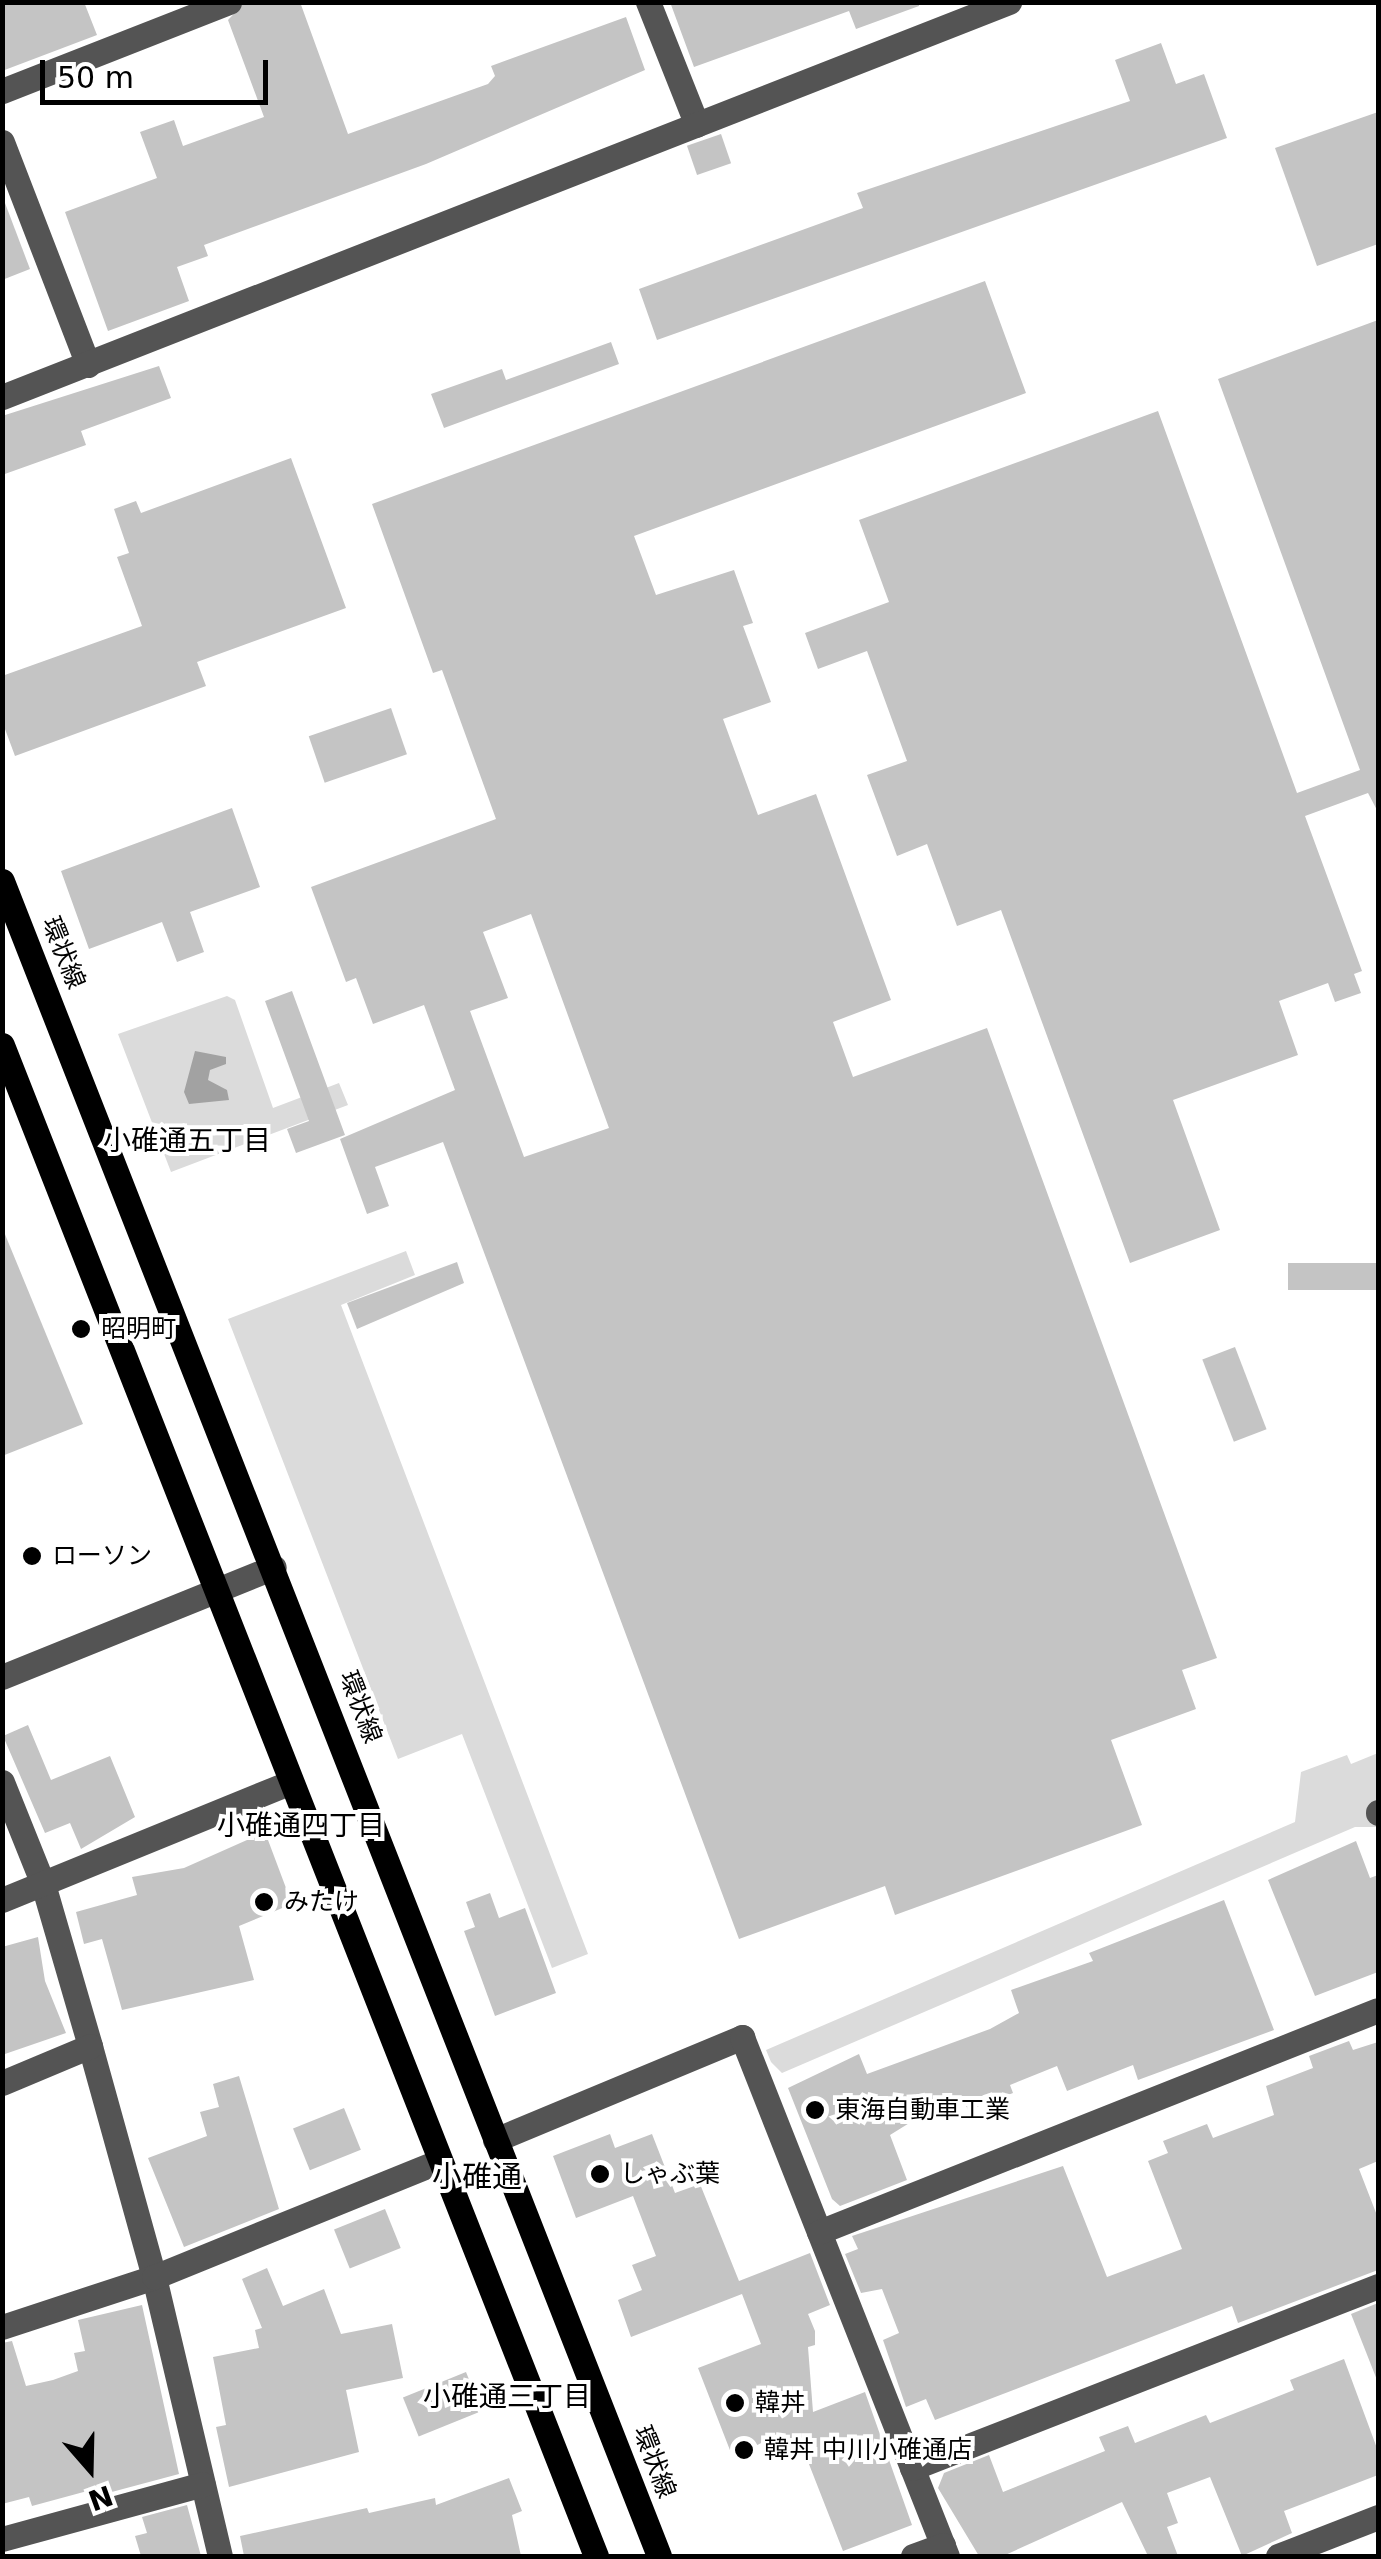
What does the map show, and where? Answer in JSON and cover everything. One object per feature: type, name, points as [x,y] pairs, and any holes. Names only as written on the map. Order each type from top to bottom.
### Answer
[{"type":"main road","name":"環状線","points":[[2,881],[274,1567],[658,2556]]},
{"type":"main road","points":[[2,1045],[436,2162],[596,2556]]},
{"type":"street","points":[[2,91],[229,2]]},
{"type":"street","points":[[648,2],[696,125]]},
{"type":"street","points":[[2,397],[1010,2]]},
{"type":"street","points":[[2,142],[88,364]]},
{"type":"street","points":[[2,1677],[274,1567]]},
{"type":"street","points":[[2,1782],[43,1884],[90,2046],[154,2278],[220,2556]]},
{"type":"street","points":[[2,1900],[288,1783]]},
{"type":"street","points":[[819,2232],[1378,2010]]},
{"type":"street","points":[[496,2140],[742,2037],[945,2551],[913,2556]]},
{"type":"street","points":[[2,2083],[90,2046]]},
{"type":"street","points":[[2,2327],[154,2278],[436,2162]]},
{"type":"street","points":[[912,2468],[1378,2286]]},
{"type":"street","points":[[2,2539],[203,2484]]},
{"type":"street","points":[[1278,2556],[1378,2517]]},
{"type":"shaded area","points":[[227,996],[235,1000],[273,1108],[339,1083],[348,1105],[171,1172],[118,1034]]},
{"type":"shaded area","points":[[195,1051],[226,1057],[226,1064],[210,1070],[208,1080],[227,1090],[229,1100],[189,1104],[184,1092]]},
{"type":"shaded area","points":[[406,1251],[415,1275],[341,1305],[588,1954],[552,1968],[462,1734],[398,1759],[228,1319]]},
{"type":"shaded area","points":[[1378,1753],[1378,1827],[1355,1827],[782,2073],[771,2062],[766,2050],[1295,1822],[1301,1772],[1347,1755],[1351,1764]]},
{"type":"building","points":[[2,2],[84,2],[97,35],[2,71]]},
{"type":"building","points":[[245,2],[300,2],[348,134],[488,84],[495,76],[491,66],[626,17],[645,70],[426,164],[204,245],[208,256],[177,267],[189,301],[108,331],[65,212],[157,178],[140,132],[174,120],[183,146],[264,117],[228,20]]},
{"type":"building","points":[[670,2],[919,2],[919,6],[856,29],[849,11],[694,67]]},
{"type":"building","points":[[1161,43],[1176,84],[1204,74],[1227,138],[657,340],[639,289],[863,208],[857,193],[1130,101],[1115,60]]},
{"type":"building","points":[[1378,112],[1378,244],[1317,266],[1275,148]]},
{"type":"building","points":[[721,134],[731,163],[697,175],[687,146]]},
{"type":"building","points":[[5,203],[30,269],[2,280],[2,204]]},
{"type":"building","points":[[985,281],[1026,393],[634,536],[656,595],[734,570],[753,623],[743,626],[771,702],[723,719],[758,815],[816,794],[891,1000],[833,1022],[853,1077],[987,1028],[1217,1658],[1182,1670],[1196,1709],[1111,1740],[1142,1825],[895,1915],[885,1886],[739,1939],[443,1142],[375,1167],[389,1206],[367,1214],[340,1139],[455,1090],[424,1005],[373,1024],[356,978],[346,982],[311,887],[496,819],[442,670],[433,673],[372,504]],"holes":[[[531,914],[609,1128],[524,1157],[470,1011],[508,998],[483,932]]]},
{"type":"building","points":[[1378,320],[1378,812],[1368,793],[1305,816],[1362,971],[1354,974],[1361,993],[1335,1002],[1328,983],[1279,1001],[1298,1055],[1173,1100],[1220,1230],[1130,1263],[1001,910],[957,926],[927,844],[897,856],[867,775],[907,761],[867,651],[818,669],[805,633],[889,602],[859,520],[1158,411],[1297,793],[1360,770],[1218,379]]},
{"type":"building","points":[[611,342],[619,364],[444,428],[431,394],[502,369],[506,380]]},
{"type":"building","points":[[159,366],[171,398],[81,431],[86,445],[2,475],[2,416]]},
{"type":"building","points":[[291,458],[346,608],[197,662],[206,686],[15,756],[2,721],[2,676],[142,626],[117,557],[129,553],[114,509],[136,501],[141,513]]},
{"type":"building","points":[[391,708],[407,754],[325,783],[309,736]]},
{"type":"building","points":[[232,808],[260,887],[190,912],[204,952],[177,962],[162,922],[89,949],[61,871]]},
{"type":"building","points":[[292,991],[345,1135],[296,1153],[287,1129],[309,1121],[265,1001]]},
{"type":"building","points":[[2,1227],[83,1424],[2,1456]]},
{"type":"building","points":[[457,1262],[464,1283],[357,1329],[347,1303]]},
{"type":"building","points":[[1288,1263],[1378,1263],[1378,1290],[1288,1290]]},
{"type":"building","points":[[1235,1347],[1267,1429],[1234,1442],[1202,1360]]},
{"type":"building","points":[[28,1725],[51,1780],[110,1756],[135,1817],[81,1849],[70,1823],[45,1833],[3,1736]]},
{"type":"building","points":[[265,1832],[292,1904],[239,1926],[254,1980],[122,2010],[102,1939],[84,1944],[76,1912],[137,1895],[132,1877],[184,1868]]},
{"type":"building","points":[[1356,1841],[1370,1878],[1378,1875],[1378,1972],[1315,1996],[1268,1880]]},
{"type":"building","points":[[490,1893],[499,1918],[525,1908],[556,1993],[495,2016],[464,1931],[475,1927],[466,1902]]},
{"type":"building","points":[[1224,1900],[1274,2030],[1138,2080],[1133,2065],[1067,2091],[1057,2066],[1010,2085],[1013,2093],[990,2102],[968,2110],[964,2101],[911,2122],[890,2135],[907,2180],[840,2206],[832,2199],[788,2088],[859,2054],[867,2074],[990,2029],[1019,2013],[1011,1990],[1093,1961],[1089,1953]]},
{"type":"building","points":[[38,1937],[45,1981],[66,2033],[2,2055],[2,1947]]},
{"type":"building","points":[[1349,2041],[1353,2050],[1378,2042],[1378,2161],[1359,2169],[1378,2218],[1378,2270],[1238,2323],[1232,2306],[935,2420],[926,2399],[906,2407],[883,2340],[899,2333],[882,2289],[861,2293],[845,2254],[858,2249],[852,2236],[1063,2166],[1107,2277],[1182,2249],[1148,2161],[1168,2153],[1163,2141],[1207,2124],[1213,2138],[1274,2115],[1266,2086],[1313,2068],[1309,2056]]},
{"type":"building","points":[[239,2076],[279,2209],[184,2247],[148,2158],[207,2136],[200,2112],[219,2107],[213,2084]]},
{"type":"building","points":[[344,2108],[361,2150],[310,2170],[293,2129]]},
{"type":"building","points":[[610,2134],[615,2148],[652,2134],[675,2193],[700,2184],[739,2281],[810,2253],[830,2305],[808,2314],[815,2331],[815,2345],[808,2347],[813,2412],[865,2392],[912,2525],[843,2551],[805,2454],[779,2456],[778,2434],[733,2458],[698,2368],[761,2344],[742,2294],[631,2337],[618,2300],[642,2290],[632,2265],[656,2256],[633,2196],[576,2218],[553,2156]]},
{"type":"building","points":[[385,2209],[401,2248],[350,2269],[334,2230]]},
{"type":"building","points":[[267,2268],[283,2306],[324,2289],[341,2334],[392,2324],[403,2378],[346,2390],[359,2452],[229,2487],[216,2427],[226,2425],[213,2357],[259,2348],[255,2330],[262,2328],[242,2279]]},
{"type":"building","points":[[1378,2303],[1378,2380],[1377,2380],[1351,2314]]},
{"type":"building","points":[[142,2305],[179,2474],[93,2497],[91,2490],[32,2506],[29,2497],[2,2504],[2,2343],[12,2341],[26,2386],[53,2380],[78,2371],[74,2353],[85,2351],[78,2320]]},
{"type":"building","points":[[1344,2359],[1378,2451],[1378,2475],[1284,2511],[1292,2533],[1242,2556],[1210,2477],[1167,2493],[1178,2523],[1167,2527],[1178,2556],[1148,2556],[1122,2502],[1003,2556],[979,2556],[938,2488],[944,2473],[989,2455],[1003,2492],[1105,2451],[1099,2437],[1128,2426],[1135,2443],[1206,2415],[1210,2423],[1294,2390],[1290,2380]]},
{"type":"building","points":[[466,2372],[482,2411],[419,2436],[403,2397]]},
{"type":"building","points":[[509,2478],[522,2511],[512,2515],[521,2556],[244,2556],[240,2536],[367,2508],[369,2513],[435,2498],[436,2505]]},
{"type":"building","points":[[187,2505],[201,2556],[141,2556],[135,2536],[147,2533],[142,2517]]},
{"type":"place","name":"昭明町","points":[[81,1329]]},
{"type":"place","name":"ローソン","points":[[32,1556]]},
{"type":"place","name":"みたけ","points":[[264,1902]]},
{"type":"place","name":"東海自動車工業","points":[[815,2110]]},
{"type":"place","name":"しゃぶ葉","points":[[600,2174]]},
{"type":"place","name":"韓丼","points":[[735,2403]]},
{"type":"place","name":"韓丼 中川小碓通店","points":[[744,2450]]},
{"type":"district","name":"小碓通五丁目","points":[[187,1141]]},
{"type":"district","name":"小碓通四丁目","points":[[301,1826]]},
{"type":"district","name":"小碓通","points":[[477,2177]]},
{"type":"district","name":"小碓通三丁目","points":[[507,2397]]}]
